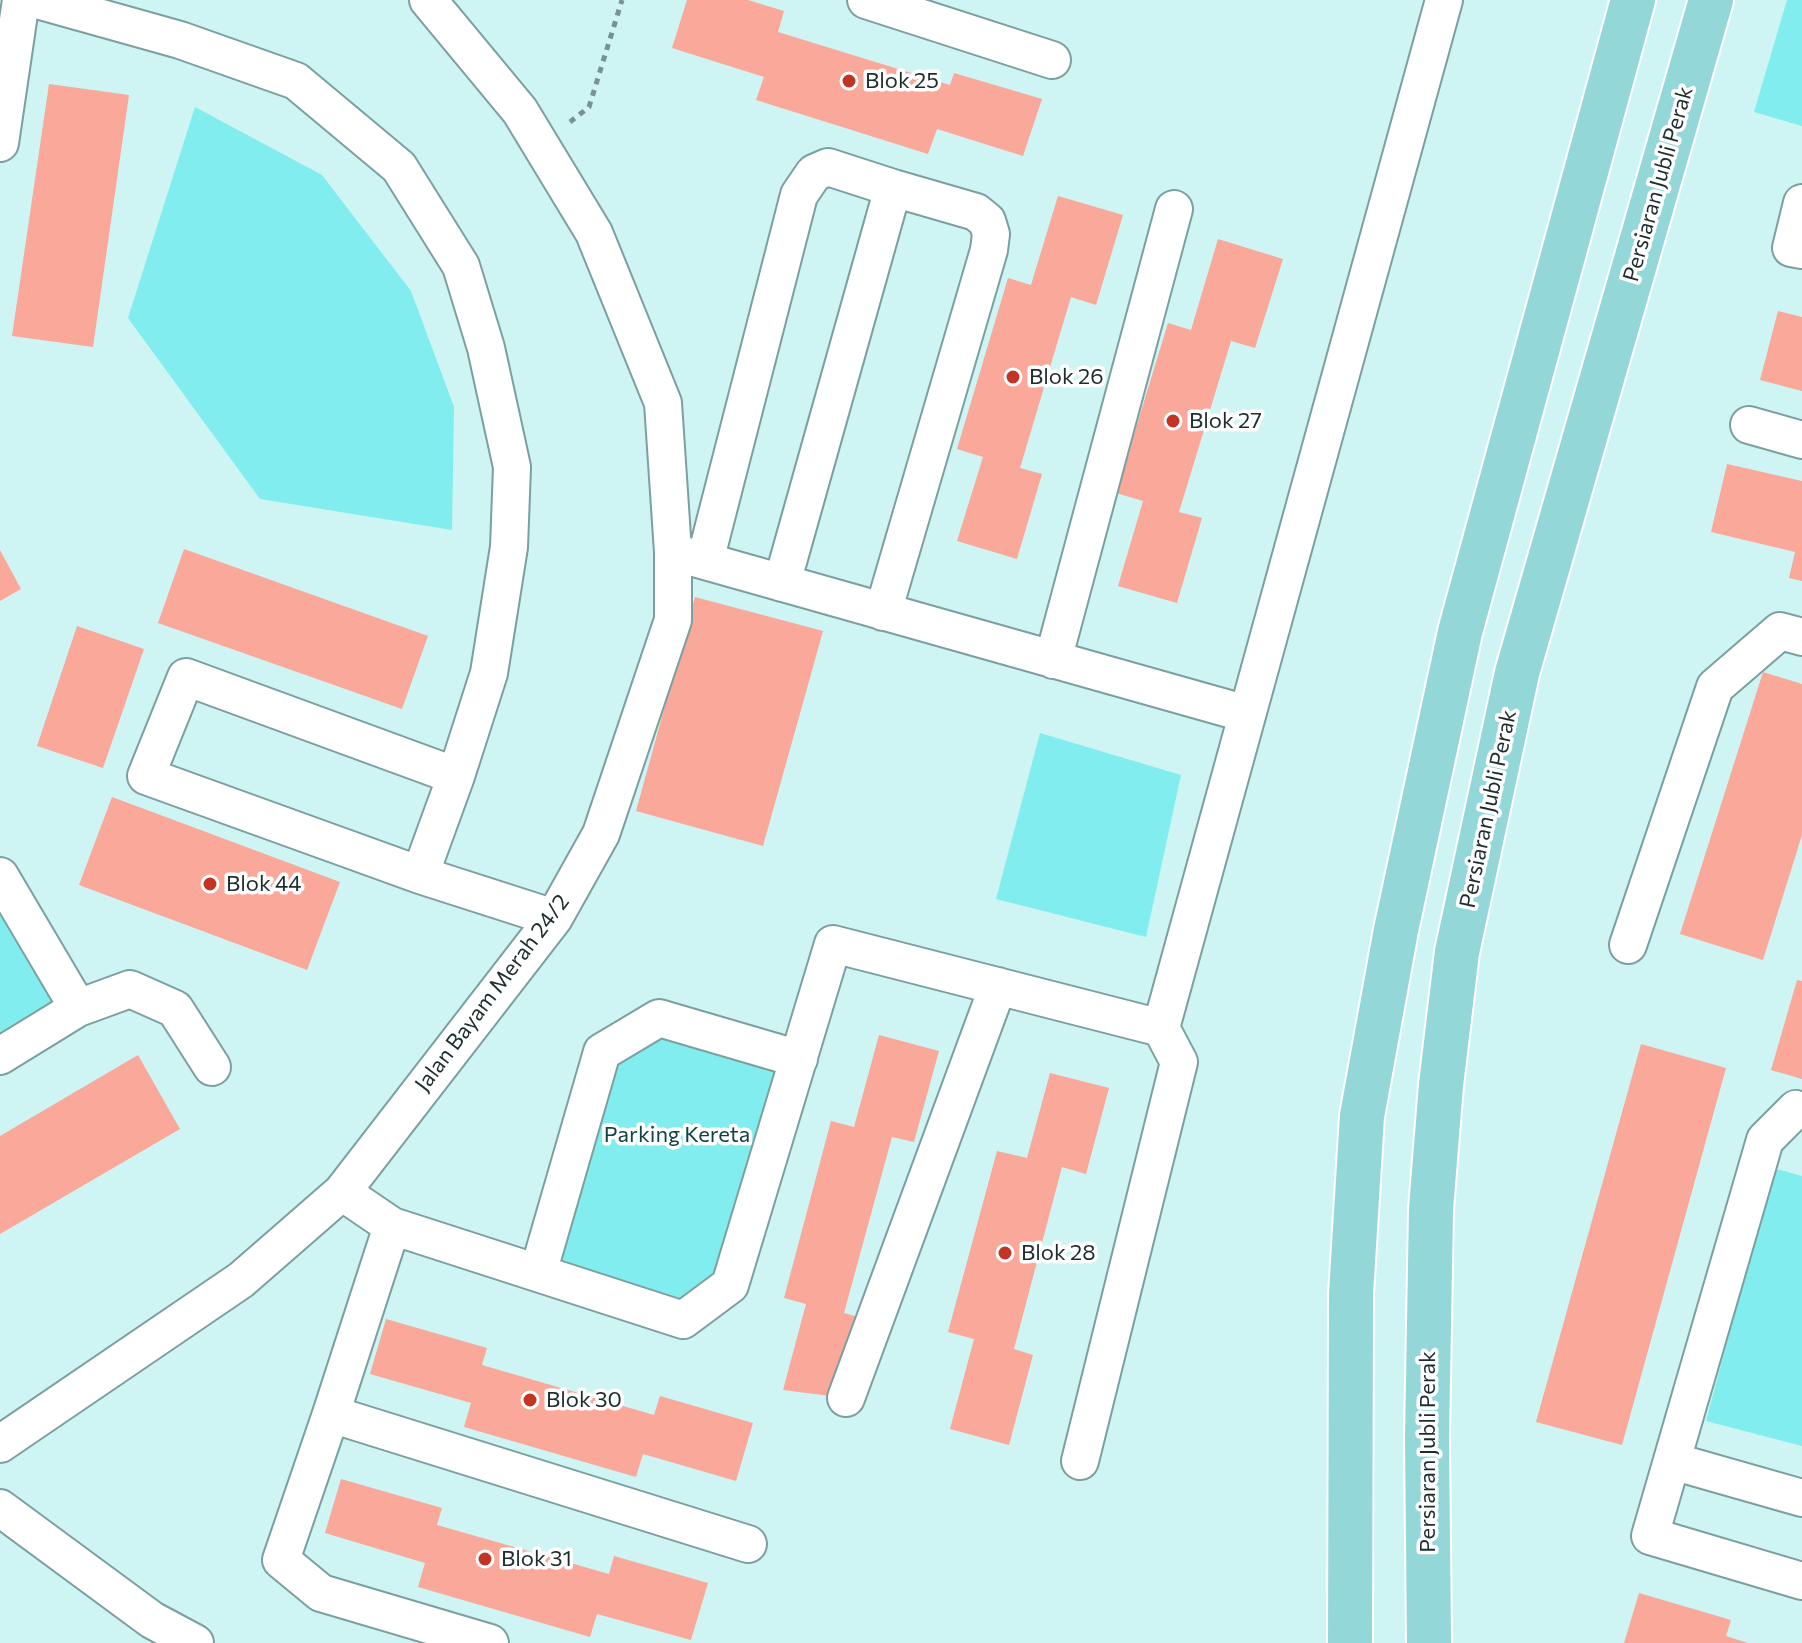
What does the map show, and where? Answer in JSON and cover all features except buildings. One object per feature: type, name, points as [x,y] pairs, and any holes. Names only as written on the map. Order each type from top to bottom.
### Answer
[{"type":"main road","points":[[1350,1643],[1351,1294],[1362,1116],[1396,930],[1460,632],[1633,0]]},
{"type":"main road","name":"Persiaran Jubli Perak","points":[[1429,1643],[1427,1438],[1431,1209],[1441,1085],[1457,952],[1517,673],[1711,0]]},
{"type":"street","points":[[0,143],[21,0]]},
{"type":"street","points":[[37,0],[180,40],[296,81],[399,167],[461,266],[486,348],[512,467],[509,547],[489,673],[420,875]]},
{"type":"street","name":"Jalan Bayam Merah 24/2","points":[[0,1444],[241,1280],[342,1192],[554,918],[601,834],[673,620],[689,556],[663,403],[594,233],[520,111],[428,0]]},
{"type":"street","points":[[866,0],[1052,60]]},
{"type":"street","points":[[1080,1461],[1179,1062],[1161,1028],[1444,0]]},
{"type":"street","points":[[883,612],[989,250],[991,234],[987,221],[976,212],[828,167],[814,173],[799,195],[689,556],[883,612],[1247,714]]},
{"type":"street","points":[[782,583],[893,188]]},
{"type":"street","points":[[1802,203],[1791,248],[1802,250]]},
{"type":"street","points":[[1053,660],[1174,209]]},
{"type":"street","points":[[1749,425],[1802,440]]},
{"type":"street","points":[[1628,945],[1715,687],[1780,631],[1802,637]]},
{"type":"street","points":[[456,776],[186,677],[146,776],[420,875],[554,918]]},
{"type":"street","points":[[0,876],[78,1008]]},
{"type":"street","points":[[342,1192],[392,1226],[683,1320],[730,1285],[833,944],[1161,1028]]},
{"type":"street","points":[[846,1398],[998,986]]},
{"type":"street","points":[[0,1056],[78,1008],[130,989],[175,1009],[212,1067]]},
{"type":"street","points":[[538,1273],[602,1052],[659,1018],[799,1059]]},
{"type":"street","points":[[1802,1111],[1796,1109],[1765,1140],[1650,1536],[1802,1581]]},
{"type":"street","points":[[392,1226],[281,1560],[321,1593],[490,1643]]},
{"type":"street","points":[[331,1414],[748,1544]]},
{"type":"street","points":[[1672,1461],[1802,1498]]},
{"type":"street","points":[[0,1508],[152,1620],[195,1643]]},
{"type":"path","points":[[542,146],[589,107],[622,0]]},
{"type":"green space","points":[[1787,0],[1802,0],[1802,126],[1754,112]]},
{"type":"green space","points":[[195,107],[322,175],[411,291],[454,407],[452,530],[260,499],[128,318]]},
{"type":"green space","points":[[1040,733],[1181,775],[1146,937],[996,899]]},
{"type":"green space","points":[[0,899],[59,1002],[0,1039]]},
{"type":"green space","name":"Parking Kereta","points":[[659,1018],[799,1059],[730,1285],[683,1320],[538,1273],[602,1052]]},
{"type":"green space","points":[[1773,1168],[1802,1176],[1802,1446],[1706,1421]]},
{"type":"place","name":"Blok 25","points":[[849,81]]},
{"type":"place","name":"Blok 26","points":[[1013,377]]},
{"type":"place","name":"Blok 27","points":[[1173,421]]},
{"type":"place","name":"Blok 44","points":[[210,884]]},
{"type":"place","name":"Blok 28","points":[[1005,1253]]},
{"type":"place","name":"Blok 30","points":[[530,1400]]},
{"type":"place","name":"Blok 31","points":[[485,1559]]}]
